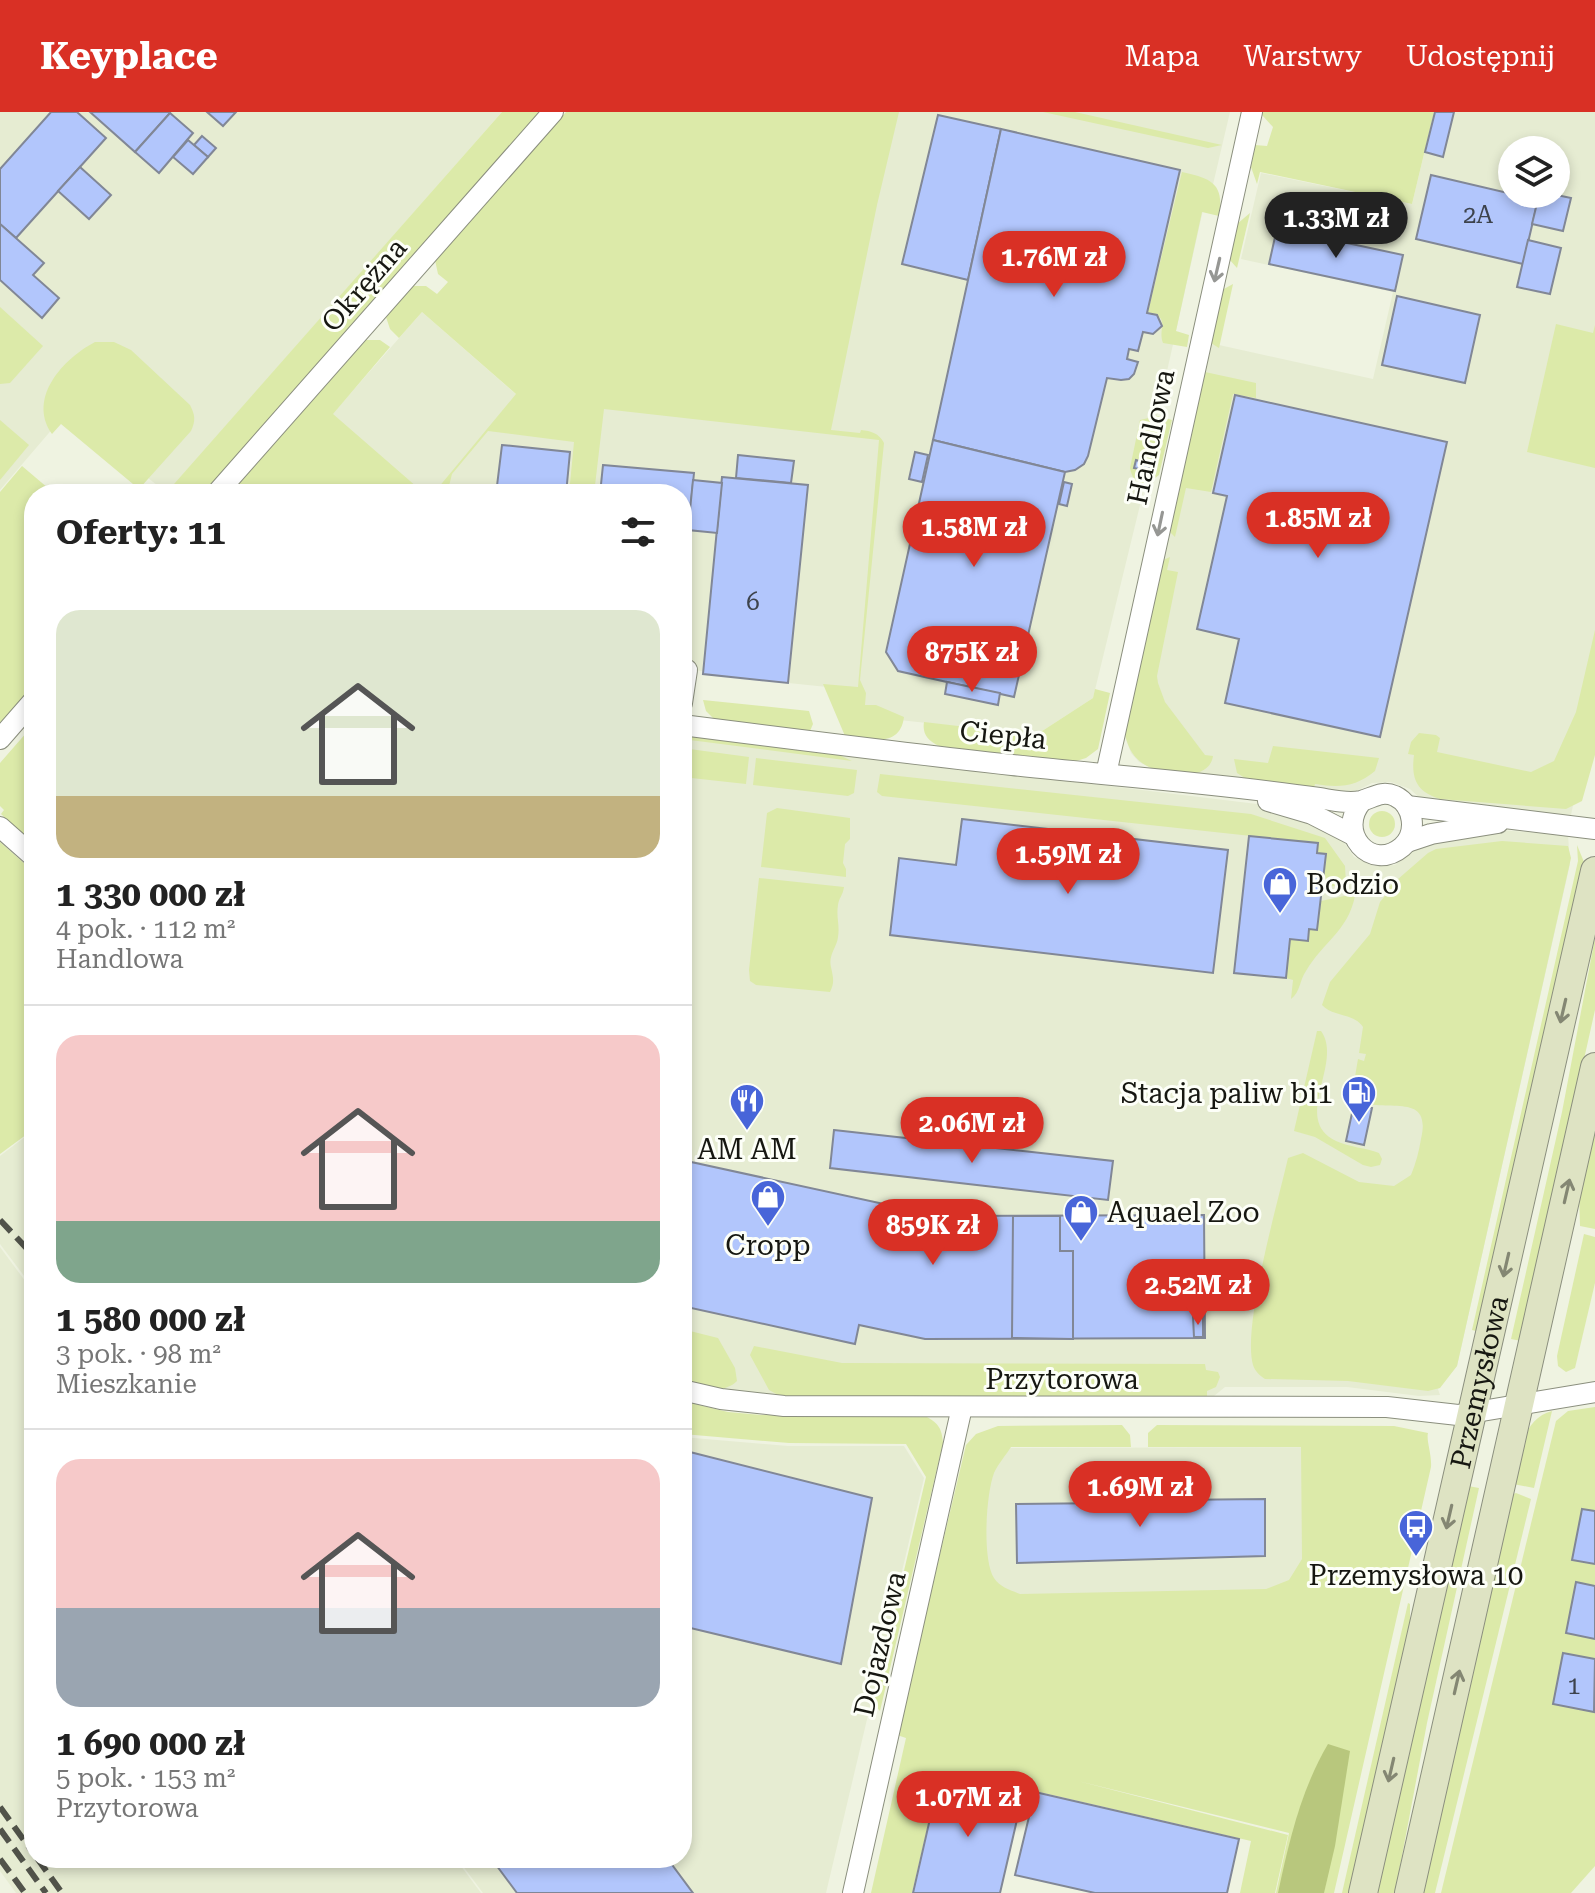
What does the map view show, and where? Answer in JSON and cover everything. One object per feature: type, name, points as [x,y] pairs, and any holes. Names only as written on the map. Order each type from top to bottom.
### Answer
[{"type":"main road","name":"Przemysłowa","points":[[1363,1893],[1595,871]]},
{"type":"main road","name":"Przemysłowa","points":[[1409,1893],[1595,1067]]},
{"type":"street","name":"Okrężna","points":[[225,484],[553,112]]},
{"type":"street","name":"Handlowa","points":[[1106,774],[1252,112]]},
{"type":"street","points":[[0,739],[24,711]]},
{"type":"street","name":"Ciepła","points":[[692,726],[1222,787],[1266,789],[1342,802],[1362,801],[1379,793],[1388,794],[1407,806],[1595,829]]},
{"type":"street","name":"Ciepła","points":[[1222,787],[1312,814],[1353,835],[1358,843],[1374,854],[1392,853],[1407,842],[1431,834],[1526,820]]},
{"type":"street","points":[[1353,835],[1352,816],[1362,801]]},
{"type":"street","points":[[1407,806],[1412,824],[1407,842]]},
{"type":"street","points":[[0,827],[24,848]]},
{"type":"street","name":"Przytorowa","points":[[692,1392],[754,1404],[1387,1407],[1443,1414],[1473,1413],[1595,1392]]},
{"type":"street","name":"Dojazdowa","points":[[853,1893],[962,1407]]},
{"type":"shaded area","points":[[0,112],[502,112],[175,484],[156,484],[66,413],[0,490]]},
{"type":"shaded area","points":[[892,112],[1230,112],[1207,210],[1203,210],[1157,416],[1161,419],[1093,698],[1036,735],[854,715],[856,690],[703,674],[703,671],[692,670],[692,484],[271,484],[422,312],[526,403]]},
{"type":"shaded area","points":[[1434,112],[1595,112],[1595,701],[1571,815],[1424,802],[1410,789],[1391,782],[1372,783],[1350,794],[1158,771],[1139,762],[1131,753],[1123,731],[1210,343],[1373,379],[1393,292],[1241,259],[1261,173],[1412,204]]},
{"type":"shaded area","points":[[692,735],[1257,804],[1278,809],[1341,838],[1354,857],[1373,866],[1395,865],[1420,845],[1499,830],[1568,835],[1570,864],[1457,1366],[1438,1389],[1440,1395],[1419,1396],[1347,1387],[1225,1387],[1214,1396],[1207,1397],[780,1396],[720,1390],[692,1383]]},
{"type":"shaded area","points":[[24,1138],[24,1276],[0,1244],[0,1156]]},
{"type":"shaded area","points":[[0,1247],[24,1279],[24,1868],[462,1868],[481,1893],[16,1893],[0,1871]]},
{"type":"shaded area","points":[[692,1438],[788,1446],[904,1446],[924,1478],[826,1893],[483,1893],[464,1868],[692,1868]]},
{"type":"shaded area","points":[[1416,1447],[1375,1633],[941,1595],[1000,1448]]},
{"type":"green space","points":[[502,112],[539,112],[212,484],[174,484]]},
{"type":"green space","points":[[566,112],[899,112],[831,430],[868,431],[884,443],[860,680],[866,693],[865,705],[876,705],[904,717],[896,734],[882,740],[845,736],[823,684],[858,687],[879,440],[604,409],[595,484],[570,484],[574,442],[488,431],[452,474],[450,484],[441,484],[516,394],[422,312],[399,338],[390,329],[386,317],[412,286],[426,286],[437,294],[448,282],[438,274],[435,260]]},
{"type":"green space","points":[[1043,112],[1075,112],[1222,145],[1208,148]]},
{"type":"green space","points":[[1263,112],[1434,112],[1412,204],[1260,172],[1257,184],[1251,167],[1255,145],[1267,146],[1273,127],[1262,115]]},
{"type":"green space","points":[[1182,172],[1208,180],[1220,196],[1219,216],[1202,212],[1176,331],[1189,335],[1187,347],[1163,343],[1162,320],[1148,312]]},
{"type":"green space","points":[[1250,213],[1237,268],[1229,259],[1237,224]]},
{"type":"green space","points":[[1233,284],[1219,348],[1211,343],[1222,290]]},
{"type":"green space","points":[[0,307],[43,346],[10,383],[0,384]]},
{"type":"green space","points":[[1556,324],[1593,333],[1595,325],[1595,468],[1527,452]]},
{"type":"green space","points":[[366,340],[380,340],[390,347],[333,414],[414,484],[239,484]]},
{"type":"green space","points":[[95,342],[114,342],[131,350],[190,405],[194,421],[191,431],[143,484],[133,484],[61,424],[52,434],[45,420],[46,394],[52,381],[83,349]]},
{"type":"green space","points":[[1205,372],[1256,383],[1256,398],[1233,394],[1211,492],[1186,488],[1175,537],[1170,532],[1169,524]]},
{"type":"green space","points":[[1157,416],[1172,420],[1159,475],[1141,483],[1134,479],[1130,468],[1140,420]]},
{"type":"green space","points":[[0,420],[29,445],[0,480]]},
{"type":"green space","points":[[22,466],[43,484],[24,484],[24,696],[0,724],[0,492]]},
{"type":"green space","points":[[1170,557],[1167,570],[1178,572],[1157,676],[1165,702],[1205,755],[1213,756],[1203,771],[1193,774],[1160,771],[1142,763],[1130,749],[1124,731],[1163,560]]},
{"type":"green space","points":[[1595,630],[1595,755],[1582,801],[1566,809],[1440,799],[1420,788],[1413,771],[1414,755],[1408,754],[1411,742],[1419,733],[1440,738],[1437,752],[1531,772],[1554,761],[1576,712]]},
{"type":"green space","points":[[1095,689],[1110,693],[1098,749],[1086,758],[1073,762],[939,746],[925,734],[924,722],[1036,735],[1093,698]]},
{"type":"green space","points":[[703,700],[809,711],[813,724],[810,731],[715,720],[706,711]]},
{"type":"green space","points":[[24,735],[24,835],[1,814],[4,810],[0,806],[0,763]]},
{"type":"green space","points":[[692,736],[839,755],[852,761],[692,740]]},
{"type":"green space","points":[[1273,746],[1379,758],[1375,771],[1361,780],[1340,786],[1315,784],[1313,791],[1248,780],[1237,773],[1234,759],[1268,763]]},
{"type":"green space","points":[[692,749],[749,757],[746,784],[692,778]]},
{"type":"green space","points":[[756,758],[857,770],[854,793],[848,796],[753,785]]},
{"type":"green space","points":[[880,774],[1251,814],[1325,838],[1345,866],[1346,884],[1322,888],[1326,855],[1317,853],[1317,843],[882,796],[877,792]]},
{"type":"green space","points":[[777,808],[850,818],[850,839],[845,844],[843,863],[846,877],[761,867],[767,813]]},
{"type":"green space","points":[[1382,811],[1391,815],[1395,824],[1391,833],[1382,837],[1373,833],[1369,824],[1373,815]]},
{"type":"green space","points":[[1502,841],[1568,846],[1571,858],[1457,1366],[1440,1388],[1428,1391],[1348,1381],[1265,1379],[1253,1365],[1252,1323],[1288,1158],[1303,1153],[1359,1182],[1394,1186],[1411,1175],[1421,1139],[1423,1122],[1419,1113],[1399,1106],[1373,1105],[1352,1094],[1358,1059],[1364,1061],[1366,1054],[1359,1053],[1363,1027],[1354,1019],[1332,1012],[1322,1005],[1330,982],[1370,934],[1380,902],[1390,886],[1428,853],[1436,849]]},
{"type":"green space","points":[[0,842],[24,863],[24,1136],[0,1154]]},
{"type":"green space","points":[[1577,845],[1584,862],[1480,1332],[1472,1330],[1578,861]]},
{"type":"green space","points":[[759,878],[844,887],[838,905],[838,937],[830,963],[833,985],[830,992],[756,985],[750,981]]},
{"type":"green space","points":[[1355,896],[1347,918],[1313,961],[1291,999],[1293,980],[1286,978],[1290,939],[1307,941],[1309,929],[1317,929],[1321,901]]},
{"type":"green space","points":[[1595,938],[1595,1010],[1521,1341],[1511,1339],[1562,1112]]},
{"type":"green space","points":[[1317,1031],[1321,1031],[1326,1044],[1327,1059],[1318,1105],[1318,1119],[1323,1131],[1341,1143],[1379,1153],[1382,1159],[1380,1165],[1363,1165],[1315,1137],[1294,1131]]},
{"type":"green space","points":[[1595,1124],[1595,1229],[1580,1226],[1579,1192]]},
{"type":"green space","points":[[1584,1234],[1595,1237],[1595,1283],[1575,1368],[1566,1372],[1558,1366],[1557,1356]]},
{"type":"green space","points":[[692,1332],[718,1338],[735,1368],[737,1381],[731,1386],[717,1389],[692,1383]]},
{"type":"green space","points":[[754,1346],[842,1363],[1205,1364],[1206,1370],[1218,1372],[1220,1377],[1216,1387],[1207,1391],[1207,1397],[780,1396],[769,1390],[750,1355]]},
{"type":"green space","points":[[692,1403],[728,1412],[761,1415],[927,1417],[942,1434],[943,1443],[880,1711],[873,1703],[926,1477],[906,1444],[789,1443],[692,1435]]},
{"type":"green space","points":[[1595,1407],[1595,1866],[1571,1893],[1441,1893],[1556,1421],[1568,1411]]},
{"type":"green space","points":[[1552,1411],[1534,1488],[1513,1484],[1528,1431],[1542,1415]]},
{"type":"green space","points":[[1122,1425],[1130,1435],[1131,1447],[1011,1447],[994,1473],[987,1510],[988,1557],[990,1569],[999,1584],[1020,1594],[1266,1589],[1289,1580],[1302,1559],[1301,1447],[1148,1447],[1148,1433],[1157,1425],[1394,1426],[1428,1433],[1431,1467],[1334,1893],[1276,1893],[1289,1833],[1078,1781],[1288,1835],[1275,1893],[1240,1893],[1251,1841],[1035,1791],[1033,1796],[940,1773],[912,1893],[871,1893],[906,1738],[897,1735],[966,1445],[976,1434],[998,1426]]},
{"type":"green space","points":[[1468,1486],[1479,1488],[1427,1723],[1395,1893],[1377,1893]]},
{"type":"green space","points":[[1516,1493],[1531,1499],[1435,1893],[1422,1893],[1511,1495]]},
{"type":"green space","points":[[1408,1603],[1410,1630],[1350,1893],[1342,1893]]},
{"type":"green space","points":[[1328,1744],[1350,1751],[1324,1893],[1278,1893],[1303,1798]]},
{"type":"building","points":[[51,112],[77,112],[106,138],[16,238],[0,224],[0,169]]},
{"type":"building","points":[[90,112],[169,112],[170,113],[135,152]]},
{"type":"building","points":[[207,112],[236,112],[223,126]]},
{"type":"building","points":[[1435,112],[1454,112],[1443,157],[1425,152]]},
{"type":"building","points":[[170,113],[193,133],[159,173],[135,152]]},
{"type":"building","points":[[938,115],[1001,129],[968,280],[902,264]]},
{"type":"building","points":[[1001,129],[1180,170],[1147,313],[1157,315],[1162,326],[1153,334],[1143,332],[1138,351],[1129,349],[1127,359],[1138,362],[1129,379],[1107,378],[1088,456],[1084,464],[1075,470],[1065,472],[933,440]]},
{"type":"building","points":[[202,136],[216,148],[208,157],[194,145]]},
{"type":"building","points":[[188,140],[208,157],[193,174],[173,157]]},
{"type":"building","points":[[80,167],[111,195],[89,219],[58,191]]},
{"type":"building","points":[[1431,175],[1498,191],[1498,208],[1536,208],[1523,264],[1416,239]]},
{"type":"building","points":[[1536,208],[1569,208],[1563,231],[1532,224]]},
{"type":"building","points":[[0,224],[44,263],[33,275],[59,298],[42,318],[0,280]]},
{"type":"building","points":[[1277,228],[1403,255],[1395,291],[1269,264]]},
{"type":"building","points":[[1528,240],[1561,248],[1550,294],[1517,287]]},
{"type":"building","points":[[1397,296],[1480,315],[1465,383],[1382,365]]},
{"type":"building","points":[[1235,395],[1447,442],[1380,737],[1225,703],[1239,639],[1197,629],[1227,496],[1213,493]]},
{"type":"building","points":[[933,440],[1065,472],[1014,697],[898,671],[886,652]]},
{"type":"building","points":[[502,445],[570,452],[567,484],[497,484]]},
{"type":"building","points":[[915,452],[928,455],[922,482],[909,479]]},
{"type":"building","points":[[738,455],[794,461],[791,483],[736,478]]},
{"type":"building","points":[[1136,460],[1150,464],[1148,471],[1134,468]]},
{"type":"building","points":[[603,465],[694,473],[692,493],[692,484],[601,484]]},
{"type":"building","points":[[722,477],[808,485],[788,683],[703,674]]},
{"type":"building","points":[[693,480],[722,483],[717,533],[692,530]]},
{"type":"building","points":[[1064,482],[1072,484],[1067,506],[1059,504]]},
{"type":"building","points":[[947,682],[1000,693],[998,705],[945,694]]},
{"type":"building","points":[[962,819],[1228,850],[1213,973],[890,935],[899,858],[956,865]]},
{"type":"building","name":"Bodzio","points":[[1249,836],[1318,843],[1317,853],[1326,854],[1317,930],[1309,929],[1308,941],[1290,939],[1286,978],[1234,973]]},
{"type":"building","name":"Stacja paliw bi1","points":[[1354,1104],[1372,1108],[1364,1145],[1346,1141]]},
{"type":"building","points":[[834,1130],[1113,1161],[1108,1200],[830,1168]]},
{"type":"building","points":[[692,1162],[939,1216],[1204,1215],[1205,1338],[925,1339],[859,1325],[855,1344],[692,1308]]},
{"type":"building","points":[[1013,1216],[1060,1216],[1060,1251],[1073,1251],[1073,1339],[1012,1338]]},
{"type":"building","points":[[1193,1317],[1203,1317],[1203,1337],[1194,1337]]},
{"type":"building","points":[[692,1453],[872,1498],[841,1664],[692,1628]]},
{"type":"building","points":[[1171,1492],[1171,1500],[1265,1499],[1265,1556],[1017,1563],[1016,1504],[1111,1503],[1111,1493]]},
{"type":"building","points":[[1582,1509],[1595,1511],[1595,1564],[1572,1560]]},
{"type":"building","points":[[1576,1582],[1595,1586],[1595,1639],[1566,1633]]},
{"type":"building","points":[[1563,1653],[1595,1659],[1594,1712],[1553,1704]]},
{"type":"building","points":[[940,1775],[1023,1794],[1000,1893],[913,1893]]},
{"type":"building","points":[[1035,1792],[1239,1839],[1227,1893],[1095,1893],[1015,1875]]},
{"type":"building","points":[[498,1868],[674,1868],[693,1893],[517,1893]]},
{"type":"railway","points":[[0,1220],[24,1245]]},
{"type":"railway","points":[[0,1807],[24,1840]]},
{"type":"railway","points":[[0,1829],[24,1862]]},
{"type":"railway","points":[[0,1859],[25,1893]]},
{"type":"railway","points":[[28,1868],[46,1893]]},
{"type":"railway","points":[[44,1868],[62,1893]]},
{"type":"place","name":"Bodzio","points":[[1280,915]]},
{"type":"place","name":"Stacja paliw bi1","points":[[1359,1124]]},
{"type":"place","name":"AM AM","points":[[747,1132]]},
{"type":"place","name":"Cropp","points":[[768,1228]]},
{"type":"place","name":"Aquael Zoo","points":[[1081,1243]]},
{"type":"place","name":"Przemysłowa 10","points":[[1416,1558]]}]
